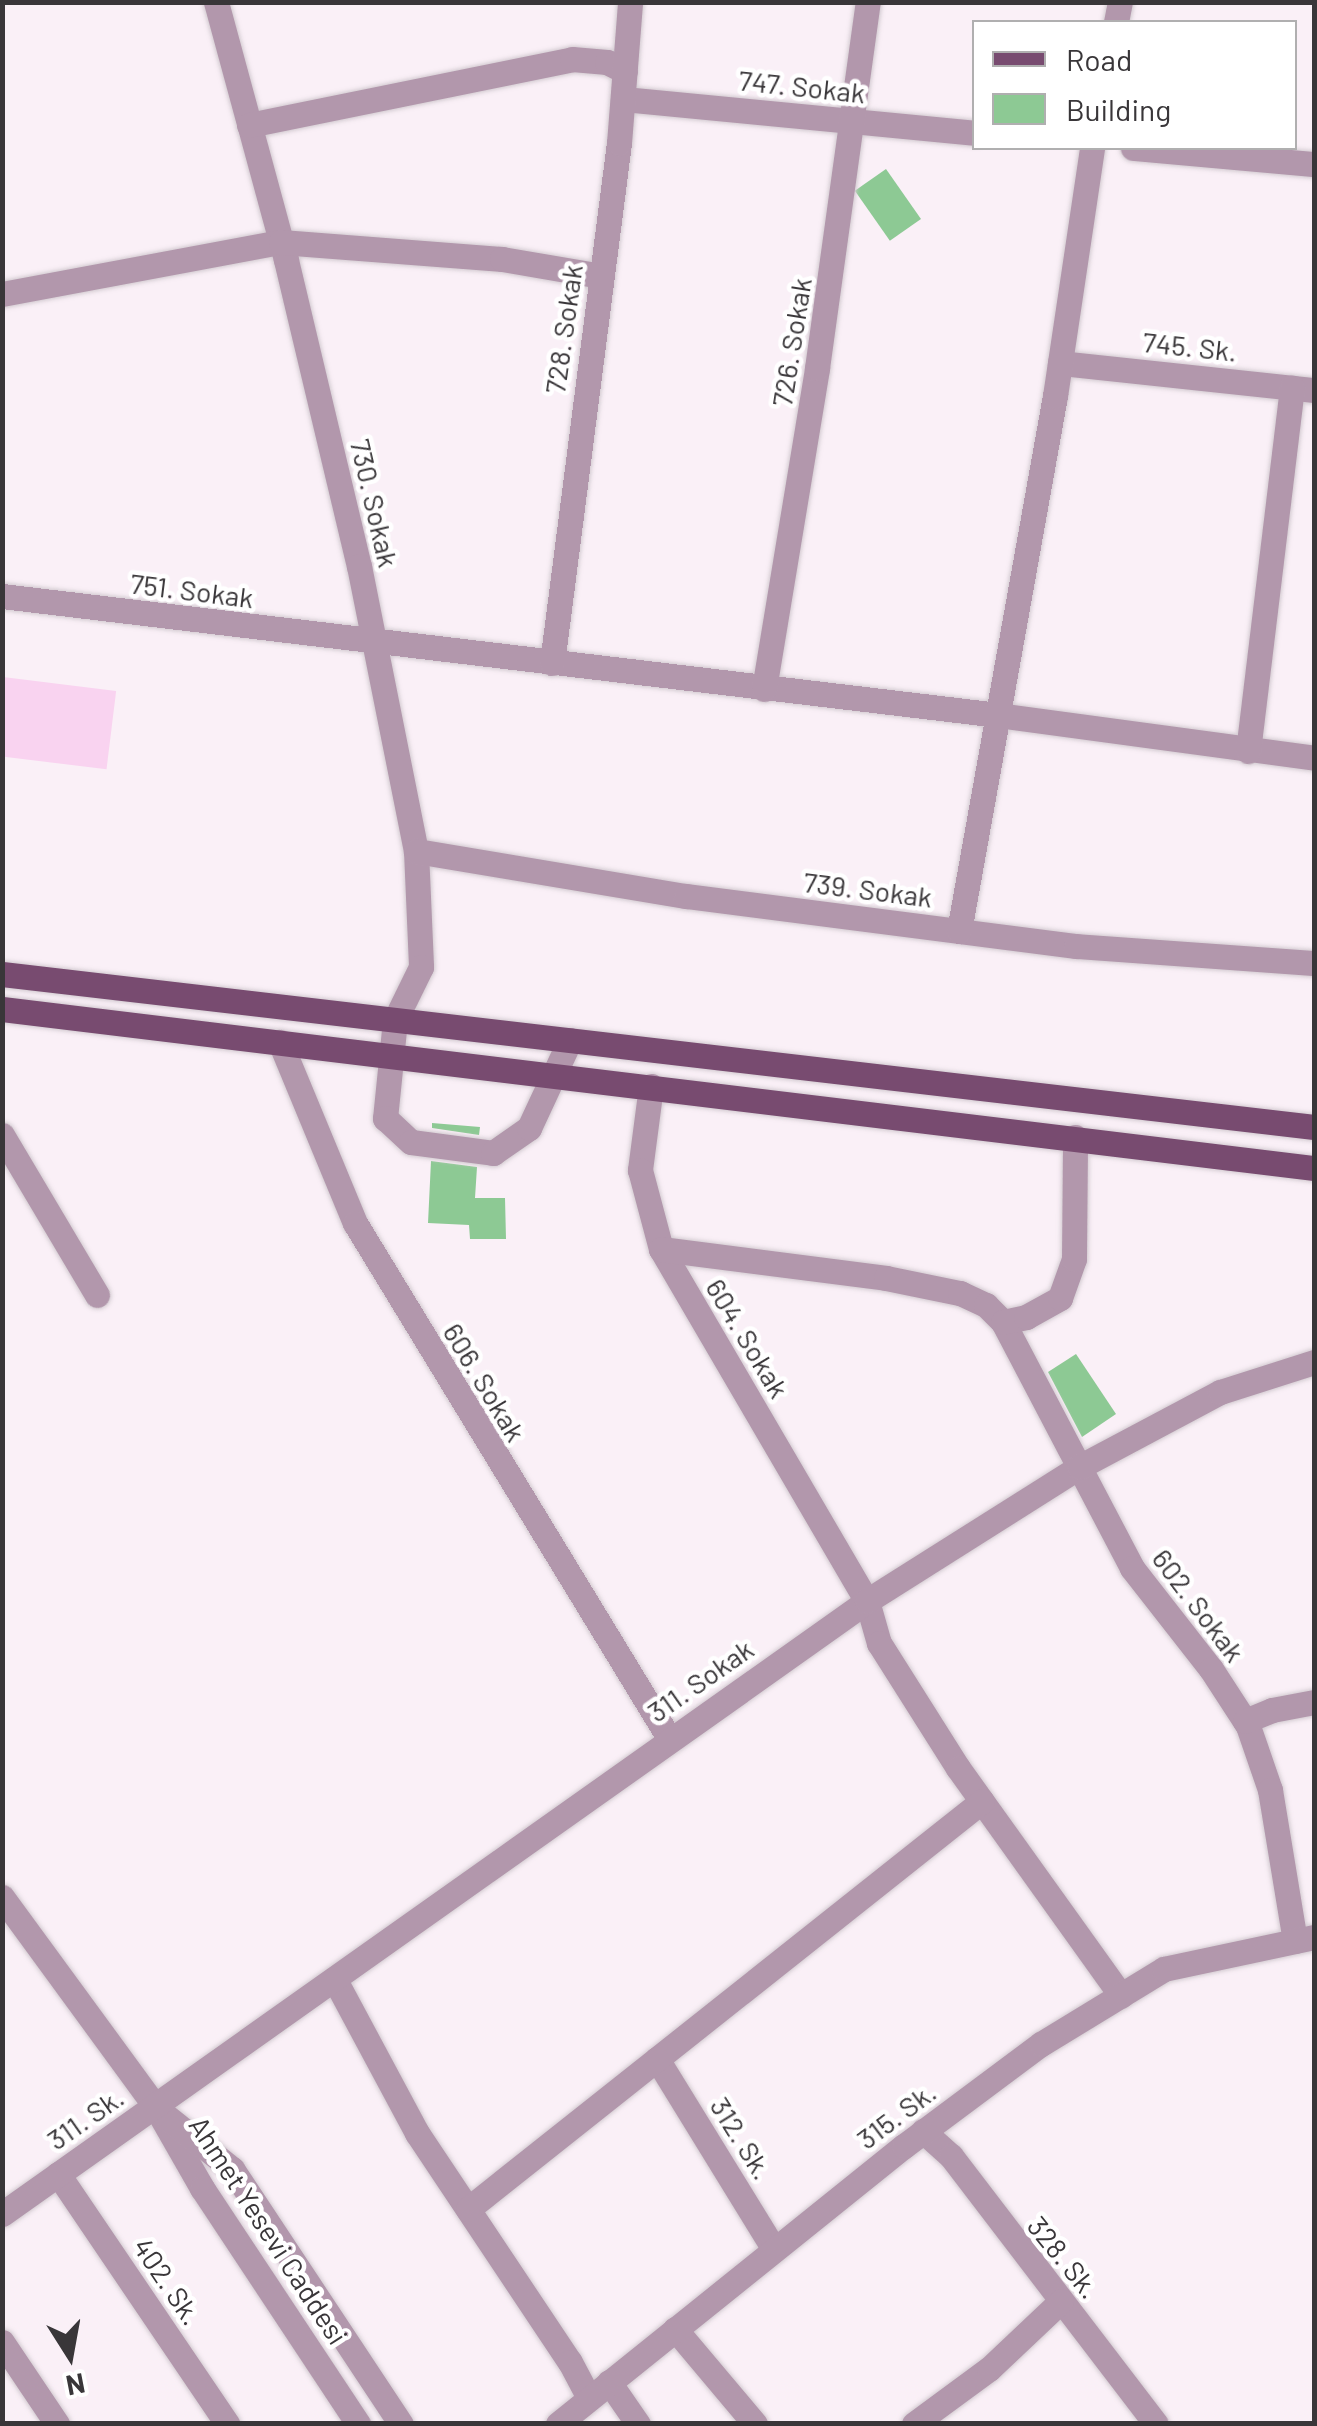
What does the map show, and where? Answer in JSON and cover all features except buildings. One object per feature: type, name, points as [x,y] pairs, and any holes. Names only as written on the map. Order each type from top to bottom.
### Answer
[{"type":"main road","points":[[2,974],[1314,1127]]},
{"type":"main road","points":[[2,1010],[390,1053],[1314,1168]]},
{"type":"street","name":"730. Sokak","points":[[216,2],[281,242],[374,643],[416,851],[421,966],[395,1020],[384,1118],[411,1142],[493,1153],[529,1128],[552,1074]]},
{"type":"street","name":"728. Sokak","points":[[552,663],[623,99],[630,2]]},
{"type":"street","name":"726. Sokak","points":[[764,689],[855,122],[868,2]]},
{"type":"street","points":[[249,125],[572,59],[608,62],[625,71]]},
{"type":"street","name":"747. Sokak","points":[[623,99],[972,133]]},
{"type":"street","points":[[960,931],[1060,363],[1092,150]]},
{"type":"street","points":[[1156,150],[1314,164]]},
{"type":"street","points":[[2,294],[281,242],[502,259],[600,276]]},
{"type":"street","name":"745. Sk.","points":[[1060,363],[1303,389]]},
{"type":"street","points":[[1248,751],[1303,389]]},
{"type":"street","name":"751. Sokak","points":[[2,596],[998,715],[1314,758]]},
{"type":"street","name":"739. Sokak","points":[[416,851],[686,896],[1076,946],[1314,963]]},
{"type":"street","points":[[552,1074],[570,1040]]},
{"type":"street","name":"606. Sokak","points":[[280,1042],[355,1223],[669,1738]]},
{"type":"street","name":"604. Sokak","points":[[651,1086],[640,1170],[661,1249],[867,1601],[879,1644],[982,1801],[1121,1996]]},
{"type":"street","points":[[2,1135],[97,1295]]},
{"type":"street","points":[[661,1249],[886,1278],[960,1293],[986,1304],[1003,1322],[1026,1317],[1060,1298],[1074,1258],[1075,1137]]},
{"type":"street","name":"602. Sokak","points":[[1003,1322],[1132,1568],[1245,1721],[1270,1790],[1305,1939]]},
{"type":"street","name":"311. Sokak","points":[[154,2106],[867,1601],[1079,1467],[1220,1392],[1314,1362]]},
{"type":"street","points":[[1245,1721],[1272,1710],[1314,1702]]},
{"type":"street","points":[[468,2209],[982,1801]]},
{"type":"street","points":[[2,1897],[154,2106]]},
{"type":"street","name":"315. Sk.","points":[[558,2424],[774,2248],[1041,2044],[1164,1970],[1305,1939]]},
{"type":"street","points":[[335,1980],[417,2133],[570,2362],[638,2424]]},
{"type":"street","name":"312. Sk.","points":[[657,2059],[774,2248]]},
{"type":"street","name":"311. Sk.","points":[[2,2214],[154,2106]]},
{"type":"street","name":"Ahmet Yesevi Caddesi","points":[[154,2106],[202,2188],[358,2424]]},
{"type":"street","name":"Ahmet Yesevi Caddesi","points":[[154,2106],[232,2169],[401,2424]]},
{"type":"street","name":"328. Sk.","points":[[924,2131],[951,2156],[1156,2424]]},
{"type":"street","name":"402. Sk.","points":[[58,2174],[227,2424]]},
{"type":"street","points":[[914,2424],[989,2369],[1060,2300]]},
{"type":"street","points":[[674,2329],[755,2424]]},
{"type":"street","points":[[2,2342],[57,2424]]},
{"type":"shaded area","points":[[3,677],[116,691],[107,769],[2,756]]}]
